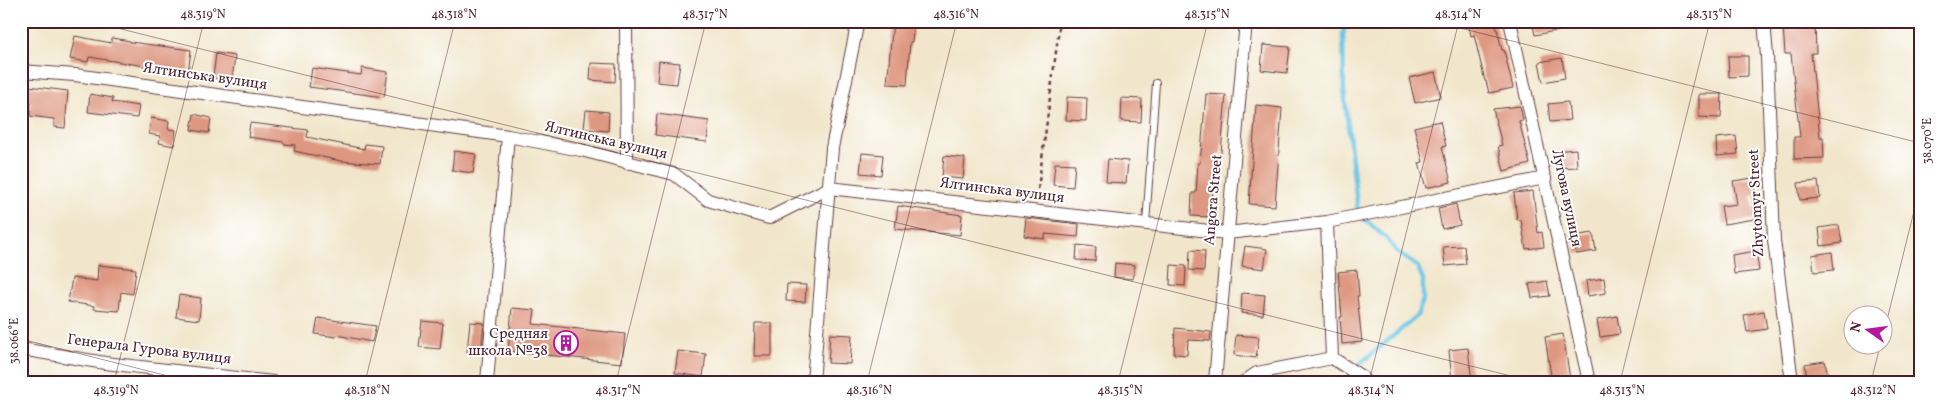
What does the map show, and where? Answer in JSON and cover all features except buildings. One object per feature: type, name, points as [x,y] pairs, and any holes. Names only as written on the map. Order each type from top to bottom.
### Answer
[{"type":"street","points":[[626,21],[627,163]]},
{"type":"street","points":[[813,382],[832,148],[858,21]]},
{"type":"street","name":"Angora Street","points":[[1215,382],[1246,21]]},
{"type":"street","name":"Лугова вулиця","points":[[1510,21],[1589,382]]},
{"type":"street","name":"Zhytomyr Street","points":[[1764,21],[1774,240],[1792,382]]},
{"type":"street","name":"Ялтинська вулиця","points":[[21,71],[75,75],[508,136],[581,150],[674,174],[708,200],[769,218],[829,188],[1227,233],[1326,222],[1545,178]]},
{"type":"street","points":[[488,382],[508,136]]},
{"type":"street","points":[[1326,222],[1332,358]]},
{"type":"street","name":"Генерала Гурова вулиця","points":[[21,349],[105,363],[273,382]]},
{"type":"street","points":[[1244,382],[1257,373],[1332,358],[1363,380]]},
{"type":"lane","points":[[1146,224],[1156,83]]},
{"type":"path","points":[[1035,211],[1060,21]]},
{"type":"waterway","points":[[1347,21],[1343,34],[1344,91],[1358,213],[1387,239],[1397,252],[1418,267],[1423,280],[1423,299],[1417,316],[1361,363],[1351,382]]},
{"type":"place","name":"Средняя школа №38","points":[[566,343]]}]
